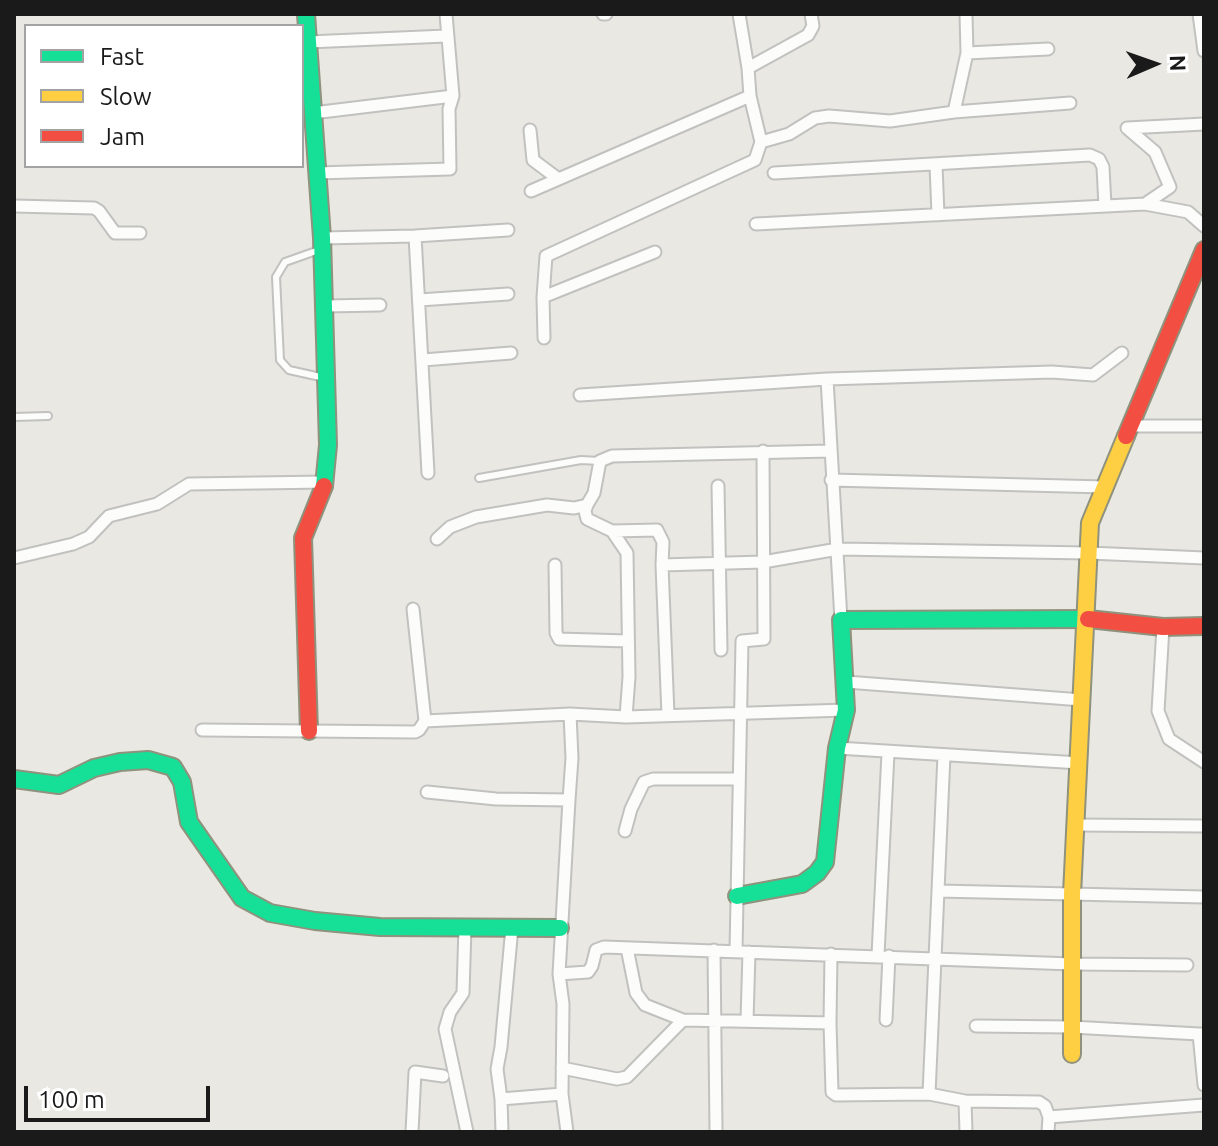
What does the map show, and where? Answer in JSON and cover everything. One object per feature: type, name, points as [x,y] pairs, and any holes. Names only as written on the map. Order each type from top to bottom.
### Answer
[{"type":"street","points":[[306,14],[328,379],[326,482],[303,538],[309,731]]},
{"type":"street","points":[[317,173],[450,169],[449,109],[453,96],[446,14]]},
{"type":"street","points":[[544,338],[546,256],[755,160],[761,142],[750,96],[739,14]]},
{"type":"street","points":[[748,68],[808,35],[813,26],[811,14]]},
{"type":"street","points":[[954,112],[967,53],[966,14]]},
{"type":"street","points":[[1199,14],[1204,51]]},
{"type":"street","points":[[308,42],[446,36]]},
{"type":"street","points":[[967,53],[1048,49]]},
{"type":"street","points":[[313,113],[453,96]]},
{"type":"street","points":[[531,191],[750,96]]},
{"type":"street","points":[[761,142],[789,134],[815,118],[829,116],[890,121],[954,112],[1070,103]]},
{"type":"street","points":[[1145,204],[1170,187],[1155,152],[1127,128],[1204,124]]},
{"type":"street","points":[[530,130],[533,160],[557,178]]},
{"type":"street","points":[[774,173],[1090,155],[1099,159],[1103,167],[1105,206]]},
{"type":"street","points":[[936,165],[938,215]]},
{"type":"street","points":[[756,224],[1145,204],[1188,212],[1204,226]]},
{"type":"street","points":[[14,206],[94,208],[115,233],[140,233]]},
{"type":"street","points":[[322,244],[508,230]]},
{"type":"street","points":[[415,236],[428,473]]},
{"type":"street","points":[[1072,1054],[1072,894],[1090,523],[1204,250]]},
{"type":"street","points":[[543,297],[655,252]]},
{"type":"street","points":[[419,300],[508,294]]},
{"type":"street","points":[[325,306],[380,305]]},
{"type":"street","points":[[423,360],[511,353]]},
{"type":"street","points":[[580,395],[827,379],[1052,372],[1093,375],[1122,353]]},
{"type":"street","points":[[737,896],[802,884],[817,873],[825,862],[837,748],[846,710],[827,379]]},
{"type":"street","points":[[1133,426],[1204,426]]},
{"type":"street","points":[[747,1021],[737,896],[740,712],[742,641],[764,639],[763,451]]},
{"type":"street","points":[[668,715],[663,542],[657,530],[612,531],[587,519],[585,511],[594,493],[600,461],[612,456],[831,451]]},
{"type":"street","points":[[831,480],[1105,487]]},
{"type":"street","points":[[14,558],[73,544],[89,537],[114,513],[157,504],[189,484],[326,482]]},
{"type":"street","points":[[718,486],[721,650]]},
{"type":"street","points":[[437,539],[450,527],[476,517],[547,505],[574,508],[587,505]]},
{"type":"street","points":[[612,531],[627,553],[626,717]]},
{"type":"street","points":[[662,565],[763,562],[838,549],[1204,558]]},
{"type":"street","points":[[555,565],[556,633],[559,639],[628,641]]},
{"type":"street","points":[[413,609],[425,721]]},
{"type":"street","points":[[841,620],[1084,619],[1163,627],[1204,626]]},
{"type":"street","points":[[1163,627],[1163,668],[1158,711],[1169,739],[1204,762]]},
{"type":"street","points":[[846,682],[1082,700]]},
{"type":"street","points":[[202,730],[415,732],[425,721],[570,714],[626,717],[846,710]]},
{"type":"street","points":[[567,1132],[562,1094],[563,1004],[559,974],[572,758],[570,714]]},
{"type":"street","points":[[837,748],[1080,763]]},
{"type":"street","points":[[886,1020],[884,956],[888,753]]},
{"type":"street","points":[[929,1094],[944,755]]},
{"type":"street","points":[[14,779],[59,785],[107,764],[148,760],[173,767],[178,773],[189,822],[232,885],[251,905],[270,913],[380,927],[560,928]]},
{"type":"street","points":[[625,831],[644,782],[653,779],[739,779]]},
{"type":"street","points":[[427,792],[496,799],[569,800]]},
{"type":"street","points":[[1077,825],[1204,826]]},
{"type":"street","points":[[938,891],[1204,897]]},
{"type":"street","points":[[465,927],[463,993],[450,1012],[445,1029],[467,1132]]},
{"type":"street","points":[[502,1132],[497,1069],[512,927]]},
{"type":"street","points":[[559,974],[588,972],[596,950],[600,948],[1187,965]]},
{"type":"street","points":[[627,948],[636,993],[645,1005],[683,1020],[830,1023]]},
{"type":"street","points":[[714,950],[716,1132]]},
{"type":"street","points":[[831,954],[832,1092],[836,1095],[929,1094],[965,1101],[1039,1102],[1045,1106],[1049,1117],[1048,1132]]},
{"type":"street","points":[[562,1068],[617,1079],[627,1077],[683,1020]]},
{"type":"street","points":[[976,1026],[1202,1034],[1204,1085]]},
{"type":"street","points":[[412,1132],[415,1072],[443,1076]]},
{"type":"street","points":[[501,1099],[562,1094]]},
{"type":"street","points":[[965,1101],[966,1132]]},
{"type":"street","points":[[1049,1117],[1204,1105]]},
{"type":"lane","points":[[322,244],[285,262],[276,277],[280,360],[283,367],[328,379]]},
{"type":"lane","points":[[14,417],[48,416]]},
{"type":"lane","points":[[479,478],[581,460],[600,461]]},
{"type":"traffic: fast","points":[[306,14],[322,238],[328,445],[324,486]]},
{"type":"traffic: fast","points":[[737,896],[802,884],[817,873],[825,862],[837,748],[846,710],[841,620],[1088,619]]},
{"type":"traffic: fast","points":[[14,779],[59,785],[94,768],[120,762],[148,760],[173,767],[182,782],[189,822],[242,898],[270,913],[380,927],[560,928]]},
{"type":"traffic: slow","points":[[1072,1054],[1072,894],[1090,523],[1126,436]]},
{"type":"traffic: jam","points":[[1126,436],[1204,250]]},
{"type":"traffic: jam","points":[[309,731],[303,538],[324,486]]},
{"type":"traffic: jam","points":[[1088,619],[1163,627],[1204,626]]}]
